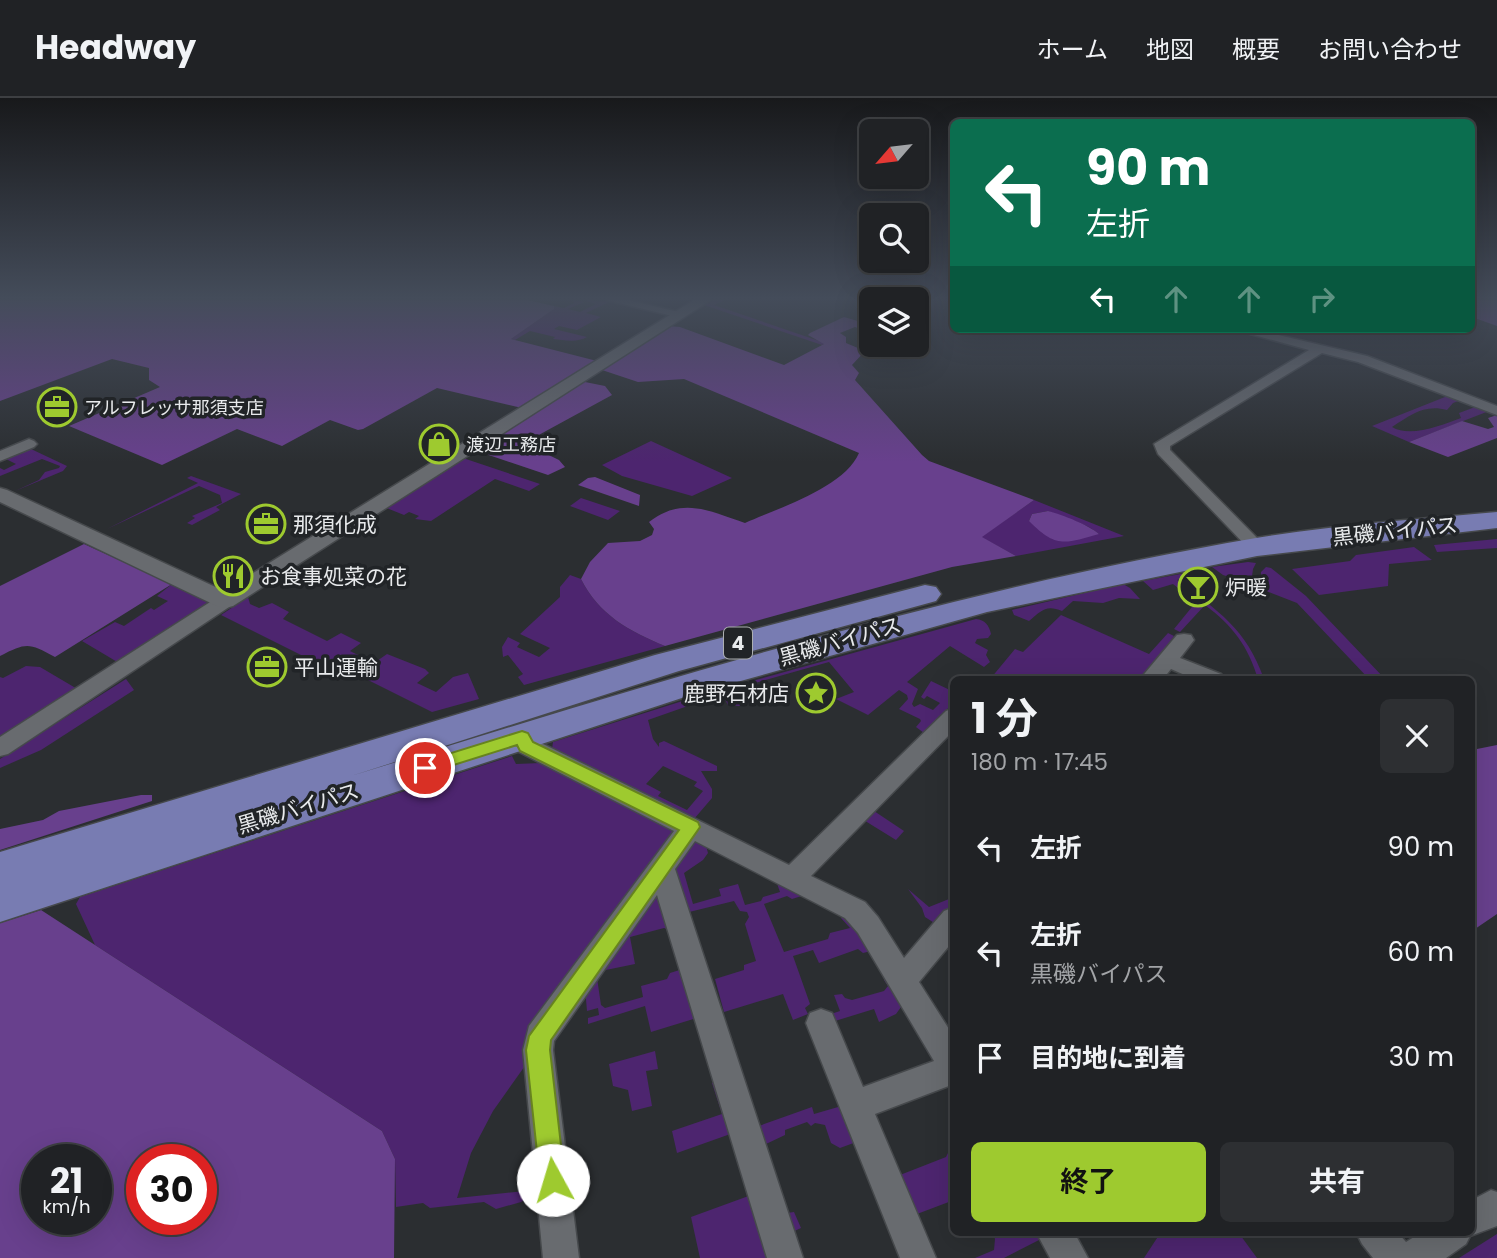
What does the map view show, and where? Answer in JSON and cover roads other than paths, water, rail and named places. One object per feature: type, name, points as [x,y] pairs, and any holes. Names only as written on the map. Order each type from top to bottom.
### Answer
[{"type":"highway","name":"黒磯バイパス","points":[[0,903],[682,686],[902,624],[1250,540],[1375,515],[1497,506]]},
{"type":"highway","name":"黒磯バイパス","points":[[0,870],[641,671],[854,611],[1015,574],[1250,540],[1497,520]]},
{"type":"street","points":[[0,748],[225,601],[617,354]]},
{"type":"street","points":[[1250,540],[1163,450],[1162,444],[1311,354]]},
{"type":"street","points":[[1341,354],[1386,368],[1497,411]]},
{"type":"street","points":[[0,456],[29,444]]},
{"type":"street","points":[[0,494],[225,601]]},
{"type":"street","points":[[1154,676],[1184,640]]},
{"type":"street","points":[[1167,660],[1207,676]]},
{"type":"street","points":[[792,878],[950,720]]},
{"type":"street","points":[[522,737],[527,746],[855,911],[869,925],[950,1060]]},
{"type":"street","points":[[562,1258],[538,1050],[540,1036],[691,827]]},
{"type":"street","points":[[662,868],[785,1258]]},
{"type":"street","points":[[903,981],[950,924]]},
{"type":"street","points":[[821,1023],[918,1258]]},
{"type":"street","points":[[855,1106],[950,1069]]},
{"type":"street","points":[[1475,1218],[1491,1207],[1497,1209]]},
{"type":"street","points":[[1056,1236],[1070,1258]]},
{"type":"street","points":[[1377,1236],[1396,1258]]},
{"type":"street","points":[[1414,1258],[1448,1236]]},
{"type":"place","name":"アルフレッサ那須支店","points":[[57,407]]},
{"type":"place","name":"渡辺工務店","points":[[439,444]]},
{"type":"place","name":"那須化成","points":[[266,524]]},
{"type":"place","name":"お食事処菜の花","points":[[233,576]]},
{"type":"place","name":"炉暖","points":[[1198,587]]},
{"type":"place","name":"平山運輸","points":[[267,667]]},
{"type":"place","name":"鹿野石材店","points":[[816,693]]}]
